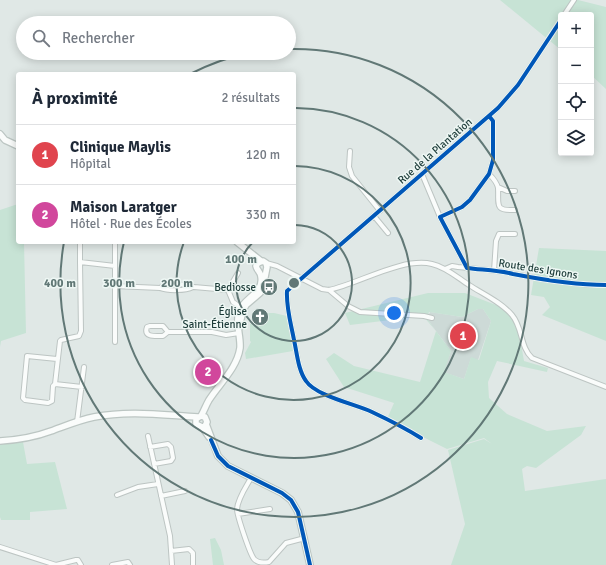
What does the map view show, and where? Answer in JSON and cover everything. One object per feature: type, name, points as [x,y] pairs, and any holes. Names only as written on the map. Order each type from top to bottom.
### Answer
[{"type":"street","points":[[566,12],[573,2]]},
{"type":"street","name":"Rue de la Plantation","points":[[421,438],[400,425],[370,411],[315,390],[306,381],[300,368],[287,298],[288,291],[504,102],[518,86],[558,25]]},
{"type":"street","points":[[440,217],[462,207],[470,200],[489,174],[493,160],[493,121],[489,116]]},
{"type":"street","points":[[0,134],[6,140],[16,145]]},
{"type":"street","points":[[350,151],[348,167],[352,176],[380,211]]},
{"type":"street","points":[[422,174],[440,217],[467,268]]},
{"type":"street","points":[[489,174],[495,180],[498,187],[497,198],[500,209],[515,210]]},
{"type":"street","points":[[498,187],[507,191],[515,191]]},
{"type":"street","points":[[374,216],[388,233]]},
{"type":"street","points":[[494,271],[496,241],[499,234],[515,234]]},
{"type":"street","points":[[57,359],[27,356],[23,398],[25,400],[48,403],[52,401],[60,341],[75,338],[79,336],[81,331],[80,244]]},
{"type":"street","points":[[115,244],[115,342]]},
{"type":"street","points":[[201,421],[212,396],[236,361],[240,345],[239,330],[242,309],[262,290],[265,280],[262,266],[250,251],[240,244]]},
{"type":"street","points":[[80,262],[115,266]]},
{"type":"street","name":"Route des Ignons","points":[[329,290],[384,271],[415,263],[431,264],[445,270],[452,266],[582,285],[606,284]]},
{"type":"street","points":[[262,266],[273,265],[322,289],[329,290],[348,306],[360,312],[424,316],[432,318]]},
{"type":"street","points":[[445,270],[510,313],[516,320],[519,327],[525,349],[532,358],[606,387]]},
{"type":"street","points":[[228,290],[238,273]]},
{"type":"street","points":[[115,286],[160,288],[164,285],[188,285],[194,287],[228,290]]},
{"type":"street","points":[[228,290],[233,302],[242,309]]},
{"type":"street","points":[[168,332],[163,326],[150,326],[146,331],[150,336],[163,336],[168,332],[212,332],[226,335],[239,330]]},
{"type":"street","points":[[77,422],[84,367]]},
{"type":"street","points":[[55,384],[82,387]]},
{"type":"street","points":[[0,441],[39,435],[77,422],[104,415],[123,413],[182,416],[201,421],[218,456],[228,466],[291,500],[298,512],[310,565]]},
{"type":"street","points":[[148,436],[169,531],[172,565]]},
{"type":"street","points":[[150,447],[168,444],[171,446],[173,458],[171,461],[154,464]]},
{"type":"street","points":[[251,478],[242,494],[237,508],[239,520],[254,558],[260,562],[269,563],[286,543],[304,538]]},
{"type":"street","points":[[117,495],[138,488],[158,484]]},
{"type":"street","points":[[161,496],[185,491]]},
{"type":"street","points":[[238,514],[270,509]]},
{"type":"street","points":[[0,547],[56,565],[78,560],[81,565]]},
{"type":"street","points":[[171,551],[189,549],[193,553],[193,565]]},
{"type":"street","points":[[112,565],[128,562],[130,565]]},
{"type":"shaded area","points":[[478,309],[483,309],[491,321],[478,360],[471,358],[464,379],[443,372],[451,351],[427,319],[430,312],[462,317]]},
{"type":"green space","points":[[500,0],[578,0],[606,7],[606,89],[594,78],[594,12],[558,12],[558,48]]},
{"type":"green space","points":[[16,205],[16,244],[24,244],[26,333],[1,341],[0,347],[0,210]]},
{"type":"green space","points":[[539,248],[606,251],[606,341],[542,315],[550,307],[544,297],[531,295]]},
{"type":"green space","points":[[428,293],[465,293],[496,305],[510,314],[518,327],[524,361],[548,368],[547,372],[497,361],[488,382],[489,398],[507,414],[547,431],[586,426],[581,435],[536,468],[527,466],[522,469],[525,491],[606,479],[606,565],[451,565],[465,524],[448,450],[484,439],[492,444],[484,438],[447,449],[387,419],[394,403],[344,387],[326,359],[334,353],[354,366],[420,382],[436,331],[423,316],[350,325],[345,313]],"holes":[[[478,309],[483,309],[491,321],[479,360],[471,357],[464,379],[444,372],[451,351],[427,319],[429,312],[462,317]]]},
{"type":"green space","points":[[267,313],[287,316],[293,351],[246,359],[245,353],[251,342],[250,324],[267,322]]},
{"type":"green space","points":[[23,442],[27,464],[55,462],[67,509],[30,512],[30,520],[1,520],[0,444]]},
{"type":"green space","points":[[215,538],[221,550],[224,565],[213,565],[210,539]]},
{"type":"cycle path","points":[[421,438],[372,412],[318,391],[306,381],[303,377],[298,361],[288,309],[287,291],[498,108],[518,85],[558,25]]},
{"type":"cycle path","points":[[489,116],[493,121],[493,160],[489,174],[470,200],[462,207],[440,217],[467,268],[502,272],[560,282],[606,285]]},
{"type":"cycle path","points":[[211,440],[218,456],[228,466],[282,493],[291,500],[298,512],[310,565]]},
{"type":"place","name":"Bediosse","points":[[269,287]]},
{"type":"place","name":"Église Saint-Étienne","points":[[260,317]]},
{"type":"place","name":"Clinique Maylis","points":[[463,336]]},
{"type":"place","name":"Maison Laratger","points":[[208,372]]}]
